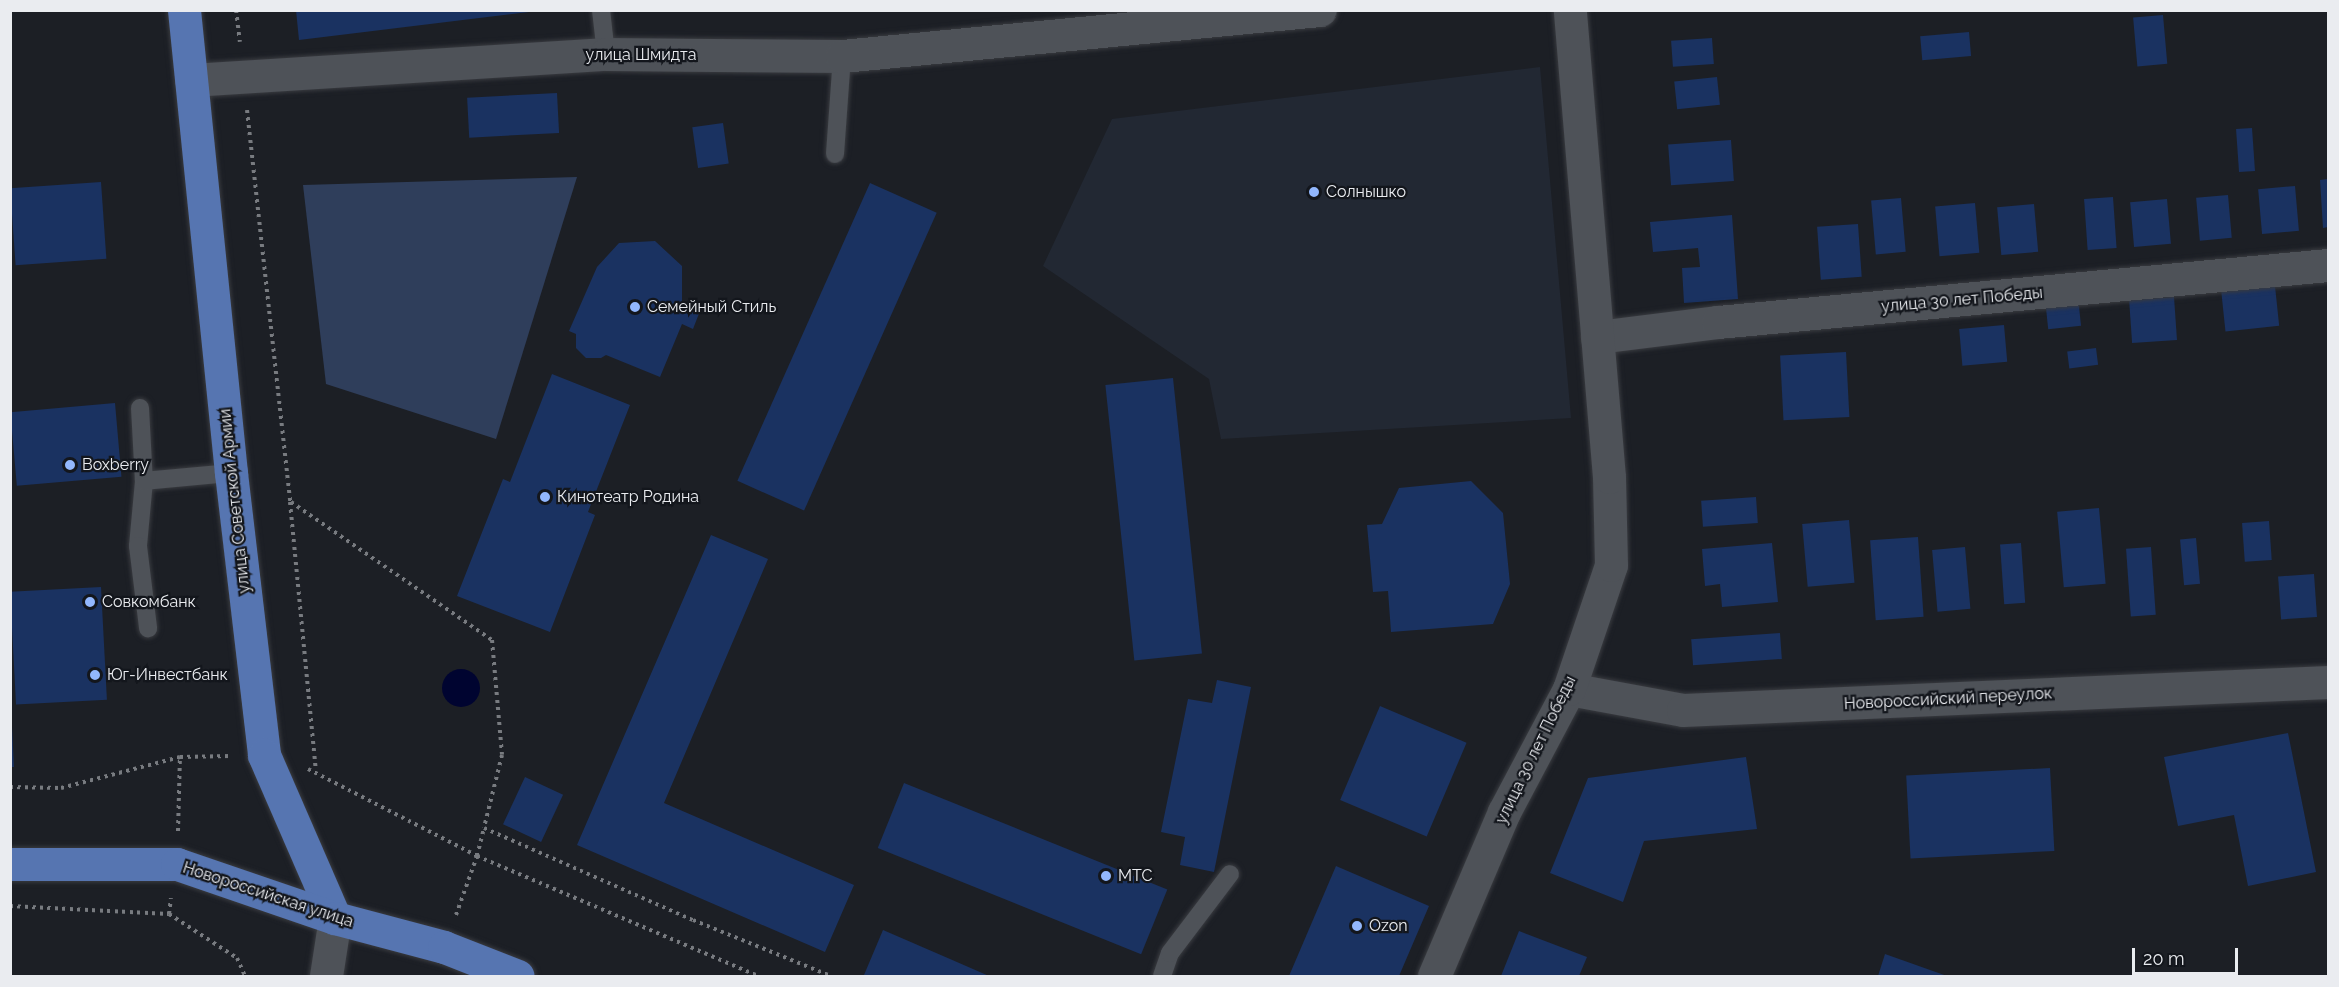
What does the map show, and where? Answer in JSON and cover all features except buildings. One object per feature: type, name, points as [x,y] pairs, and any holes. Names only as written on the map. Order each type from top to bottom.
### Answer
[{"type":"main road","name":"улица Советской Армии","points":[[184,10],[231,473],[264,754],[335,918]]},
{"type":"main road","name":"Новороссийская улица","points":[[10,864],[177,864],[335,918],[444,947],[518,976]]},
{"type":"street","name":"улица Шмидта","points":[[191,80],[606,54],[842,56],[1091,22],[1320,10]]},
{"type":"street","name":"улица 30 лет Победы","points":[[1434,976],[1503,812],[1569,689],[1611,565],[1609,477],[1570,10]]},
{"type":"street","name":"улица 30 лет Победы","points":[[1597,337],[1718,322],[2328,265]]},
{"type":"street","name":"Новороссийский переулок","points":[[1569,689],[1683,710],[2328,682]]},
{"type":"street","points":[[326,976],[335,918]]},
{"type":"lane","points":[[601,10],[606,54]]},
{"type":"lane","points":[[834,154],[842,56]]},
{"type":"lane","points":[[140,408],[144,481],[138,546],[148,628]]},
{"type":"lane","points":[[144,481],[231,473]]},
{"type":"lane","points":[[1162,976],[1170,953],[1230,874]]},
{"type":"path","points":[[236,10],[290,502],[316,771]]},
{"type":"path","points":[[290,502],[492,640],[502,755],[477,856],[444,947]]},
{"type":"path","points":[[484,828],[693,920],[831,976]]},
{"type":"path","points":[[477,856],[759,976]]},
{"type":"path","points":[[10,906],[169,914],[237,958],[245,976]]},
{"type":"shaded area","name":"Солнышко","points":[[1540,67],[1571,418],[1221,439],[1209,379],[1043,266],[1112,119]]},
{"type":"shaded area","points":[[577,177],[496,439],[326,384],[303,185]]},
{"type":"shaded area","points":[[461,669],[475,674],[480,688],[475,702],[461,707],[447,702],[442,688],[447,674]]},
{"type":"place","name":"Солнышко","points":[[1314,192]]},
{"type":"place","name":"Семейный Стиль","points":[[635,307]]},
{"type":"place","name":"Boxberry","points":[[70,465]]},
{"type":"place","name":"Кинотеатр Родина","points":[[545,497]]},
{"type":"place","name":"Совкомбанк","points":[[90,602]]},
{"type":"place","name":"Юг-Инвестбанк","points":[[95,675]]},
{"type":"place","name":"МТС","points":[[1106,876]]},
{"type":"place","name":"Ozon","points":[[1357,926]]}]
